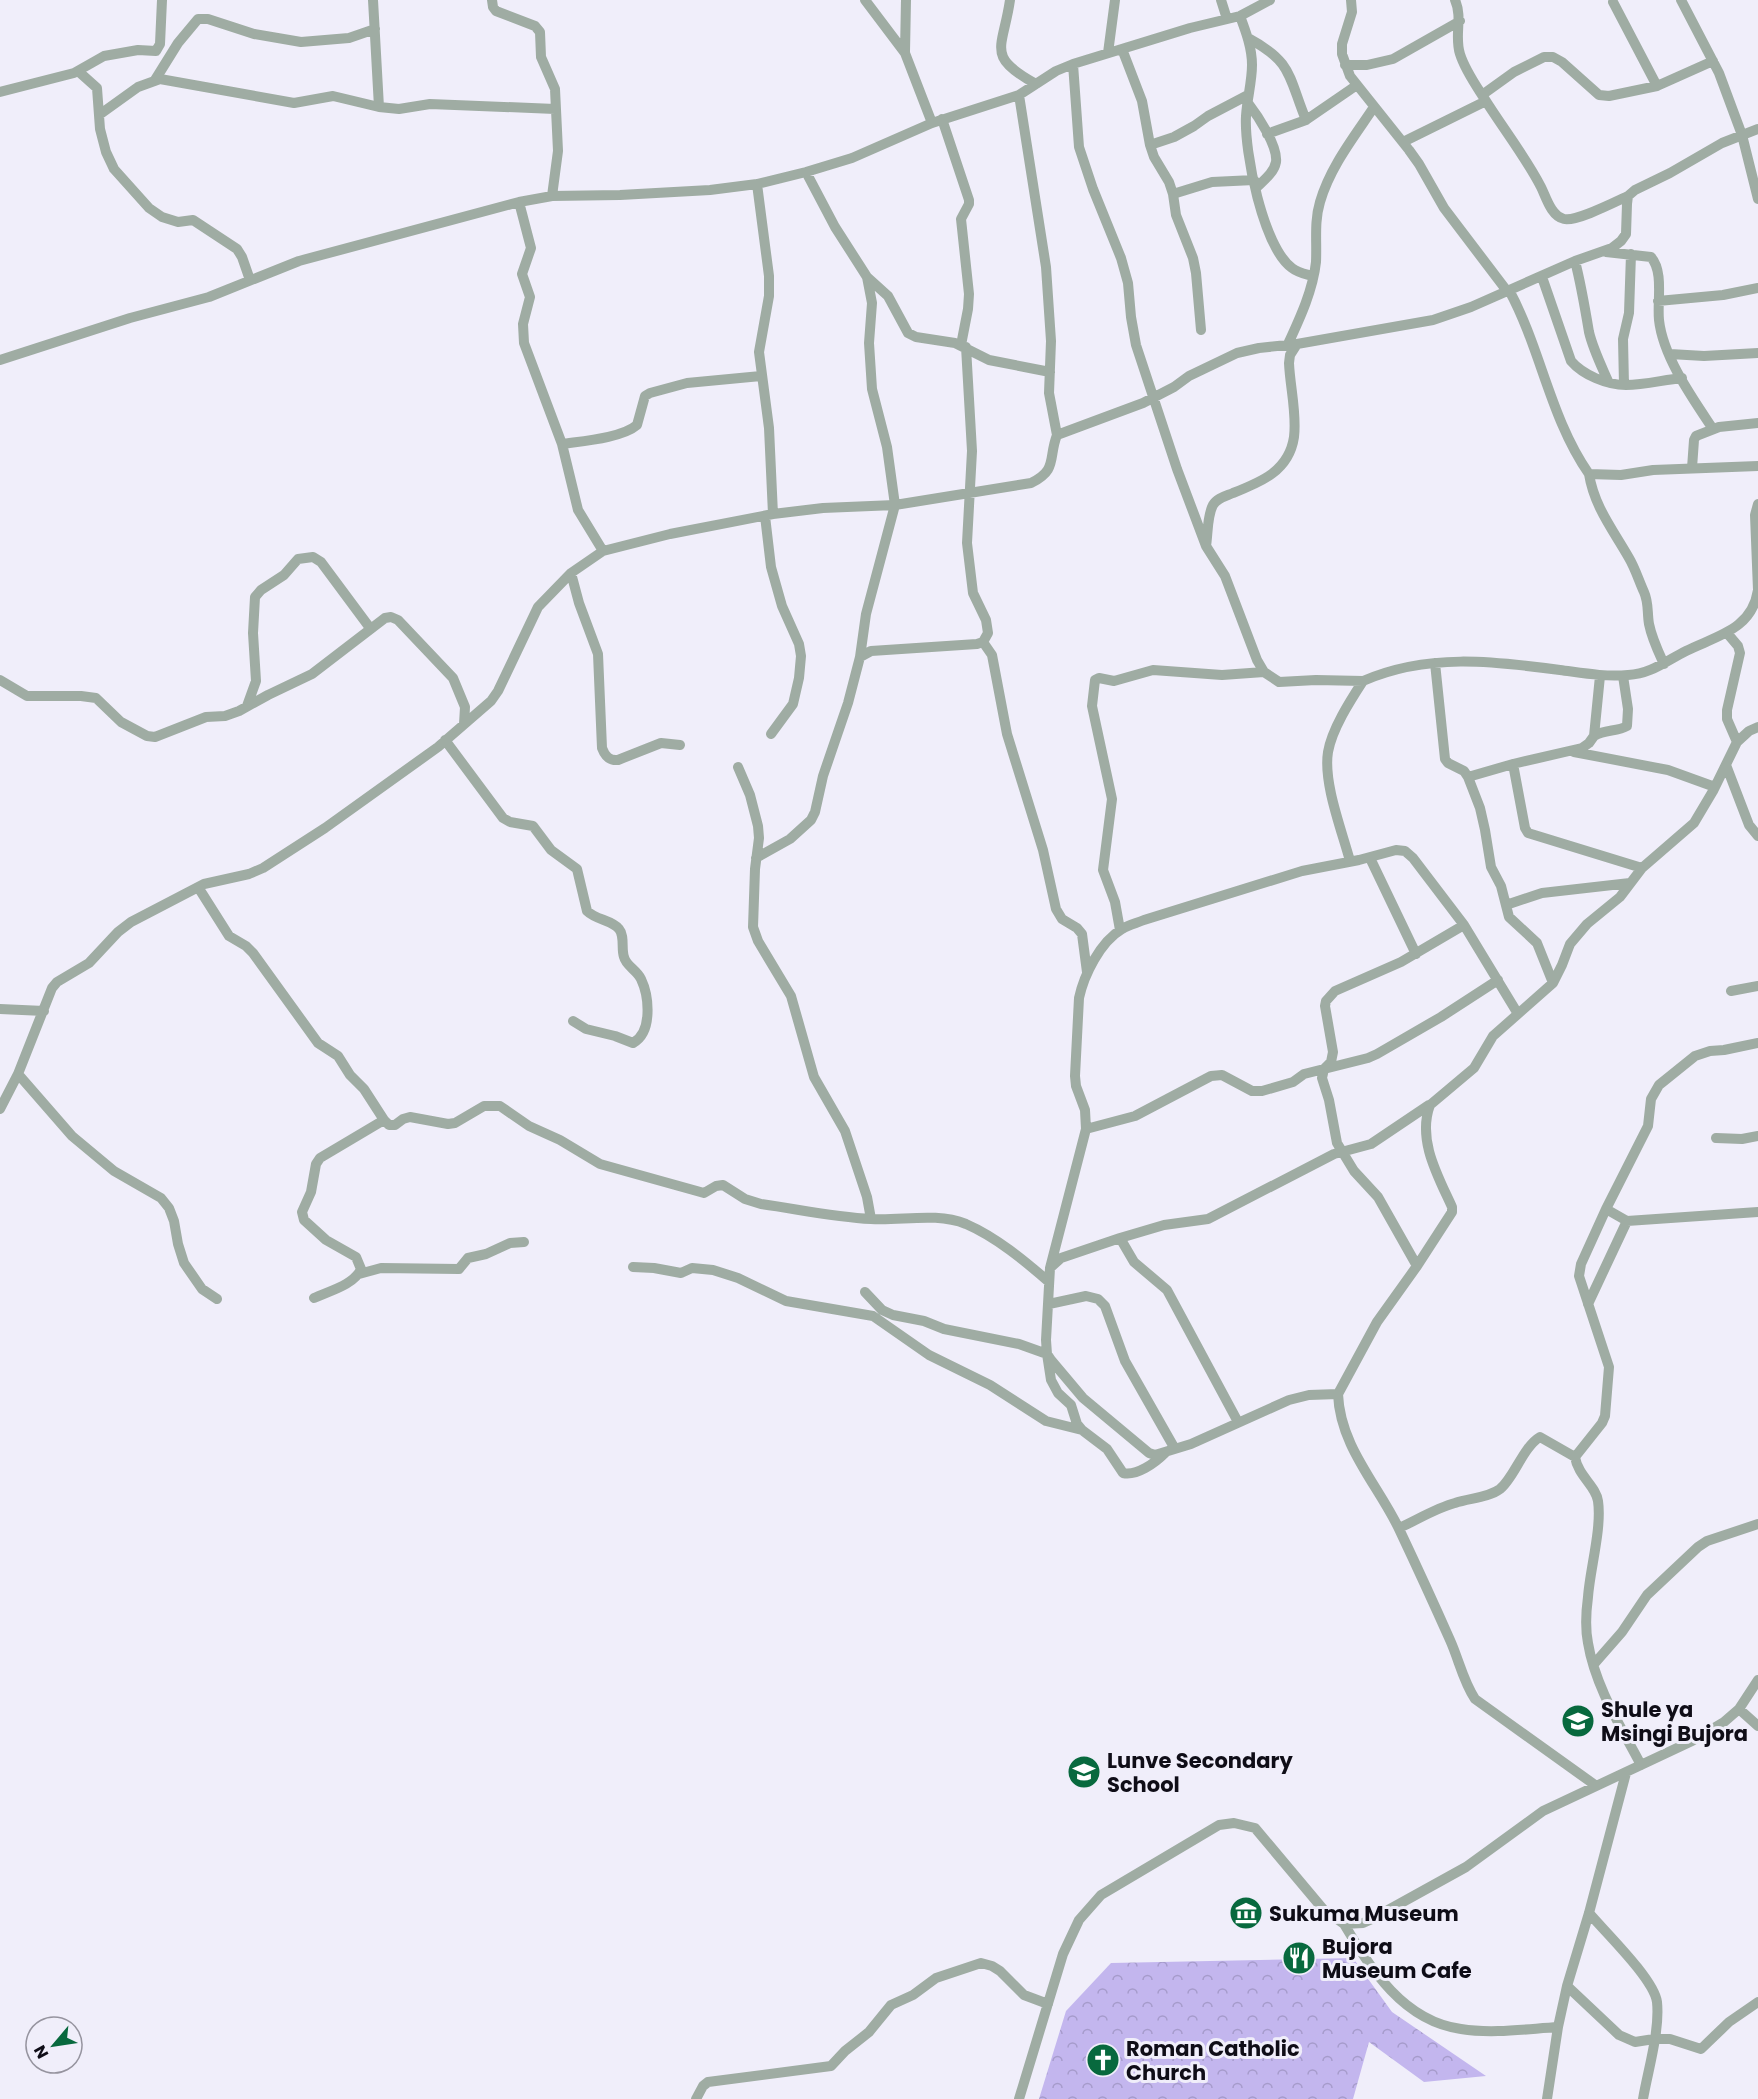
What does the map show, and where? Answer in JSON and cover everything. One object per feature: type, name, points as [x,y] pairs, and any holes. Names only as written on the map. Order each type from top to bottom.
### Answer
[{"type":"street","points":[[0,92],[78,71],[104,56],[138,50],[151,51],[159,48],[162,0]]},
{"type":"street","points":[[373,0],[379,107]]},
{"type":"street","points":[[492,0],[496,11],[539,29],[541,57],[555,89],[558,151],[552,196]]},
{"type":"street","points":[[860,657],[871,651],[983,642],[987,637],[987,628],[973,593],[967,543],[972,451],[963,346],[969,294],[961,219],[969,200],[937,121],[905,52],[865,0]]},
{"type":"street","points":[[905,52],[906,0]]},
{"type":"street","points":[[1010,0],[1001,38],[1003,57],[1015,72],[1036,84]]},
{"type":"street","points":[[1108,53],[1115,0]]},
{"type":"street","points":[[1221,0],[1227,20]]},
{"type":"street","points":[[0,360],[130,318],[208,297],[299,261],[519,202],[552,196],[710,190],[757,184],[806,172],[852,158],[937,121],[1019,94],[1056,71],[1073,64],[1190,28],[1240,16],[1270,0]]},
{"type":"street","points":[[1351,0],[1352,12],[1342,44],[1345,65],[1357,85],[1419,164],[1444,208],[1508,291],[1527,326],[1552,400],[1589,474],[1595,498],[1604,518],[1630,561],[1648,602],[1653,637],[1664,664]]},
{"type":"street","points":[[1455,0],[1459,9],[1460,21],[1459,53],[1466,70],[1528,165],[1549,206],[1562,219],[1593,212],[1628,196],[1722,143],[1758,129]]},
{"type":"street","points":[[1681,0],[1713,61],[1742,135],[1758,200]]},
{"type":"street","points":[[1613,2],[1657,86]]},
{"type":"street","points":[[1240,16],[1248,38],[1252,65],[1246,117],[1255,184],[1268,231],[1284,260],[1295,271],[1313,276]]},
{"type":"street","points":[[155,80],[178,43],[198,19],[208,19],[254,34],[300,42],[343,39],[375,29]]},
{"type":"street","points":[[1345,65],[1367,65],[1393,59],[1460,21]]},
{"type":"street","points":[[1248,38],[1267,48],[1286,67],[1306,120]]},
{"type":"street","points":[[1122,49],[1142,101],[1154,157],[1169,182],[1176,215],[1193,258],[1201,330]]},
{"type":"street","points":[[1403,142],[1484,98],[1514,72],[1544,57],[1553,57],[1563,62],[1599,95],[1609,96],[1657,86],[1713,61]]},
{"type":"street","points":[[1073,64],[1079,147],[1090,183],[1122,258],[1128,283],[1134,337],[1177,469],[1206,546],[1225,576],[1264,672],[1279,682],[1363,681],[1384,672],[1452,661],[1472,661],[1600,676],[1645,673],[1727,633],[1749,614],[1756,602],[1758,546],[1755,515],[1758,504]]},
{"type":"street","points":[[78,71],[97,88],[100,129],[109,161],[129,188],[162,218],[178,222],[193,220],[237,249],[250,280]]},
{"type":"street","points":[[99,115],[138,87],[155,80],[166,79],[196,87],[294,103],[333,96],[379,107],[399,109],[430,104],[555,110]]},
{"type":"street","points":[[1267,134],[1306,120],[1357,85]]},
{"type":"street","points":[[0,1109],[6,1087],[18,1074],[55,984],[89,963],[124,927],[209,882],[249,874],[263,868],[325,828],[445,740],[490,701],[498,691],[538,607],[571,573],[603,550],[670,534],[769,515],[824,508],[895,505],[1031,483],[1044,477],[1051,463],[1057,435],[1050,403],[1051,341],[1046,267],[1019,94]]},
{"type":"street","points":[[1173,194],[1212,182],[1255,184],[1269,176],[1276,162],[1275,154],[1260,119],[1248,99]]},
{"type":"street","points":[[1150,145],[1184,132],[1208,116],[1248,99]]},
{"type":"street","points":[[1206,546],[1211,511],[1215,502],[1268,478],[1288,455],[1294,438],[1290,355],[1316,261],[1316,219],[1320,201],[1328,180],[1343,153],[1374,107]]},
{"type":"street","points":[[806,172],[835,227],[867,277],[888,296],[908,333],[916,337],[963,346],[988,360],[1050,372]]},
{"type":"street","points":[[757,184],[769,276],[769,296],[760,342],[761,376],[769,428],[771,567],[782,606],[799,644],[801,656],[793,704],[771,734]]},
{"type":"street","points":[[1057,435],[1154,398],[1189,376],[1237,353],[1433,320],[1471,307],[1621,242],[1626,234],[1628,196]]},
{"type":"street","points":[[519,202],[531,248],[522,274],[530,297],[522,331],[524,343],[562,444],[578,510],[603,550]]},
{"type":"street","points":[[1602,252],[1651,257],[1655,262],[1663,338],[1682,378],[1713,429]]},
{"type":"street","points":[[1624,385],[1623,339],[1629,314],[1631,255]]},
{"type":"street","points":[[1575,261],[1587,310],[1589,333],[1608,381]]},
{"type":"street","points":[[756,858],[790,839],[813,816],[823,776],[848,703],[860,657],[866,614],[895,505],[887,447],[872,389],[869,343],[872,303],[867,277]]},
{"type":"street","points":[[1542,277],[1571,361],[1579,370],[1624,385],[1682,378]]},
{"type":"street","points":[[1658,301],[1723,295],[1758,288]]},
{"type":"street","points":[[1670,354],[1704,356],[1758,353]]},
{"type":"street","points":[[562,444],[633,429],[637,425],[645,396],[650,393],[692,382],[761,376]]},
{"type":"street","points":[[1692,468],[1694,440],[1701,433],[1713,429],[1758,423]]},
{"type":"street","points":[[1589,474],[1621,475],[1653,470],[1758,466]]},
{"type":"street","points":[[248,706],[256,681],[253,633],[255,597],[261,590],[284,575],[298,560],[313,557],[321,562],[370,628]]},
{"type":"street","points":[[571,573],[579,603],[598,654],[602,748],[606,756],[614,761],[661,743],[680,745]]},
{"type":"street","points":[[0,680],[27,696],[96,698],[121,722],[151,737],[206,717],[232,714],[312,674],[370,628],[386,618],[395,618],[453,678],[465,707],[464,724]]},
{"type":"street","points":[[1727,633],[1738,646],[1740,653],[1726,710],[1727,719],[1737,742]]},
{"type":"street","points":[[983,642],[992,655],[1007,734],[1043,850],[1056,909],[1062,920],[1077,928],[1082,934],[1087,972]]},
{"type":"street","points":[[1435,663],[1445,759],[1464,771],[1468,777],[1483,819],[1491,867],[1501,886],[1509,917],[1537,944],[1553,983]]},
{"type":"street","points":[[1120,930],[1115,902],[1103,870],[1112,799],[1092,706],[1095,680],[1099,678],[1114,681],[1153,670],[1222,675],[1264,672]]},
{"type":"street","points":[[1594,736],[1600,676]]},
{"type":"street","points":[[1468,777],[1513,764],[1570,752],[1582,748],[1603,731],[1624,728],[1627,726],[1628,709],[1623,676]]},
{"type":"street","points":[[1350,861],[1330,787],[1327,759],[1334,735],[1350,701],[1363,681]]},
{"type":"street","points":[[1050,1268],[1061,1258],[1120,1238],[1164,1226],[1208,1219],[1334,1154],[1371,1144],[1430,1105],[1474,1068],[1493,1036],[1553,983],[1563,965],[1570,944],[1587,924],[1620,897],[1642,868],[1694,823],[1716,787],[1737,742],[1749,731],[1758,727]]},
{"type":"street","points":[[445,740],[503,818],[510,822],[532,826],[551,850],[577,869],[587,911],[618,927],[622,933],[624,958],[642,980],[648,1014],[648,1020],[638,1040],[633,1043],[586,1029],[573,1021]]},
{"type":"street","points":[[1570,752],[1668,770],[1716,787]]},
{"type":"street","points":[[1513,764],[1525,828],[1528,833],[1642,868]]},
{"type":"street","points":[[1726,765],[1749,825],[1758,836]]},
{"type":"street","points":[[738,767],[750,795],[758,826],[753,927],[758,941],[791,996],[814,1077],[845,1131],[867,1197],[871,1220]]},
{"type":"street","points":[[1170,1451],[1151,1465],[1126,1474],[1119,1470],[1107,1449],[1077,1424],[1069,1403],[1052,1384],[1047,1354],[1050,1268],[1086,1129],[1084,1110],[1075,1076],[1079,998],[1087,972],[1100,952],[1120,930],[1144,920],[1302,871],[1370,858],[1396,850],[1405,851],[1421,867],[1464,924],[1518,1014]]},
{"type":"street","points":[[1370,858],[1416,954]]},
{"type":"street","points":[[1506,905],[1542,893],[1630,883]]},
{"type":"street","points":[[198,887],[229,936],[253,953],[318,1043],[338,1056],[389,1125],[395,1125],[403,1119],[410,1118],[455,1123],[484,1106],[500,1106],[533,1128],[560,1140],[600,1164],[704,1193],[723,1185],[744,1198],[762,1204],[871,1220],[947,1219],[968,1225],[1020,1258],[1049,1282]]},
{"type":"street","points":[[1417,1266],[1378,1197],[1354,1172],[1337,1143],[1329,1100],[1322,1083],[1322,1073],[1331,1062],[1333,1052],[1325,1006],[1331,994],[1416,954],[1464,924]]},
{"type":"street","points":[[1086,1129],[1135,1116],[1211,1076],[1222,1076],[1257,1092],[1293,1082],[1303,1074],[1377,1054],[1498,980]]},
{"type":"street","points":[[1731,991],[1758,986]]},
{"type":"street","points":[[0,1009],[44,1011]]},
{"type":"street","points":[[1575,1457],[1602,1423],[1606,1408],[1609,1367],[1579,1276],[1581,1264],[1648,1126],[1651,1099],[1659,1086],[1695,1056],[1710,1051],[1758,1043]]},
{"type":"street","points":[[18,1074],[72,1136],[114,1171],[161,1198],[169,1208],[174,1221],[179,1251],[184,1263],[201,1289],[217,1299]]},
{"type":"street","points":[[1430,1105],[1427,1113],[1426,1139],[1433,1165],[1452,1207],[1452,1212],[1377,1322],[1338,1394],[1338,1403],[1350,1445],[1399,1528],[1451,1643],[1467,1687],[1475,1699],[1595,1785]]},
{"type":"street","points":[[359,1274],[361,1269],[356,1257],[322,1237],[304,1220],[303,1212],[317,1161],[384,1120]]},
{"type":"street","points":[[1716,1138],[1742,1139],[1758,1136]]},
{"type":"street","points":[[1606,1209],[1627,1221],[1758,1212]]},
{"type":"street","points":[[1588,1304],[1627,1221]]},
{"type":"street","points":[[1120,1238],[1134,1262],[1167,1290],[1238,1422]]},
{"type":"street","points":[[314,1298],[350,1282],[359,1274],[381,1268],[459,1269],[468,1258],[486,1254],[510,1243],[524,1242]]},
{"type":"street","points":[[633,1267],[660,1268],[681,1272],[692,1268],[713,1270],[738,1278],[786,1301],[873,1316],[929,1355],[990,1384],[1046,1421],[1082,1430]]},
{"type":"street","points":[[864,1292],[882,1310],[892,1315],[924,1321],[944,1329],[1019,1344],[1047,1354],[1053,1364],[1090,1405],[1149,1453],[1155,1455],[1191,1444],[1301,1396],[1338,1394]]},
{"type":"street","points":[[1048,1304],[1086,1296],[1098,1299],[1106,1306],[1125,1361],[1170,1451]]},
{"type":"street","points":[[1399,1528],[1453,1503],[1498,1490],[1540,1437],[1575,1457],[1578,1470],[1594,1492],[1598,1502],[1587,1611],[1588,1644],[1610,1705],[1641,1765]]},
{"type":"street","points":[[1594,1664],[1622,1632],[1647,1595],[1698,1547],[1707,1541],[1758,1524]]},
{"type":"street","points":[[1344,1924],[1363,1923],[1466,1867],[1543,1811],[1692,1741],[1724,1722],[1739,1709],[1758,1680]]},
{"type":"street","points":[[1739,1709],[1758,1726]]},
{"type":"street","points":[[1547,2099],[1567,1986],[1626,1773]]},
{"type":"street","points":[[1019,2099],[1063,1954],[1078,1920],[1101,1895],[1167,1854],[1225,1824],[1234,1823],[1255,1828],[1323,1909],[1344,1924],[1386,1987],[1430,2019],[1454,2028],[1478,2031],[1558,2027]]},
{"type":"street","points":[[1589,1913],[1642,1974],[1653,1990],[1657,2002],[1654,2039],[1643,2099]]},
{"type":"street","points":[[696,2099],[708,2082],[831,2066],[868,2032],[891,2005],[913,1995],[936,1978],[981,1964],[992,1966],[1000,1971],[1024,1995],[1048,2004]]},
{"type":"street","points":[[1567,1986],[1619,2035],[1635,2042],[1654,2039],[1674,2040],[1701,2049],[1729,2022],[1758,2002]]},
{"type":"green space","points":[[1353,1958],[1392,2012],[1486,2076],[1424,2082],[1369,2042],[1353,2099],[1039,2099],[1066,2011],[1111,1963]]},
{"type":"place","name":"Shule ya Msingi Bujora","points":[[1578,1721]]},
{"type":"place","name":"Lunve Secondary School","points":[[1084,1772]]},
{"type":"place","name":"Sukuma Museum","points":[[1246,1913]]},
{"type":"place","name":"Bujora Museum Cafe","points":[[1299,1958]]},
{"type":"place","name":"Roman Catholic Church","points":[[1103,2060]]}]
